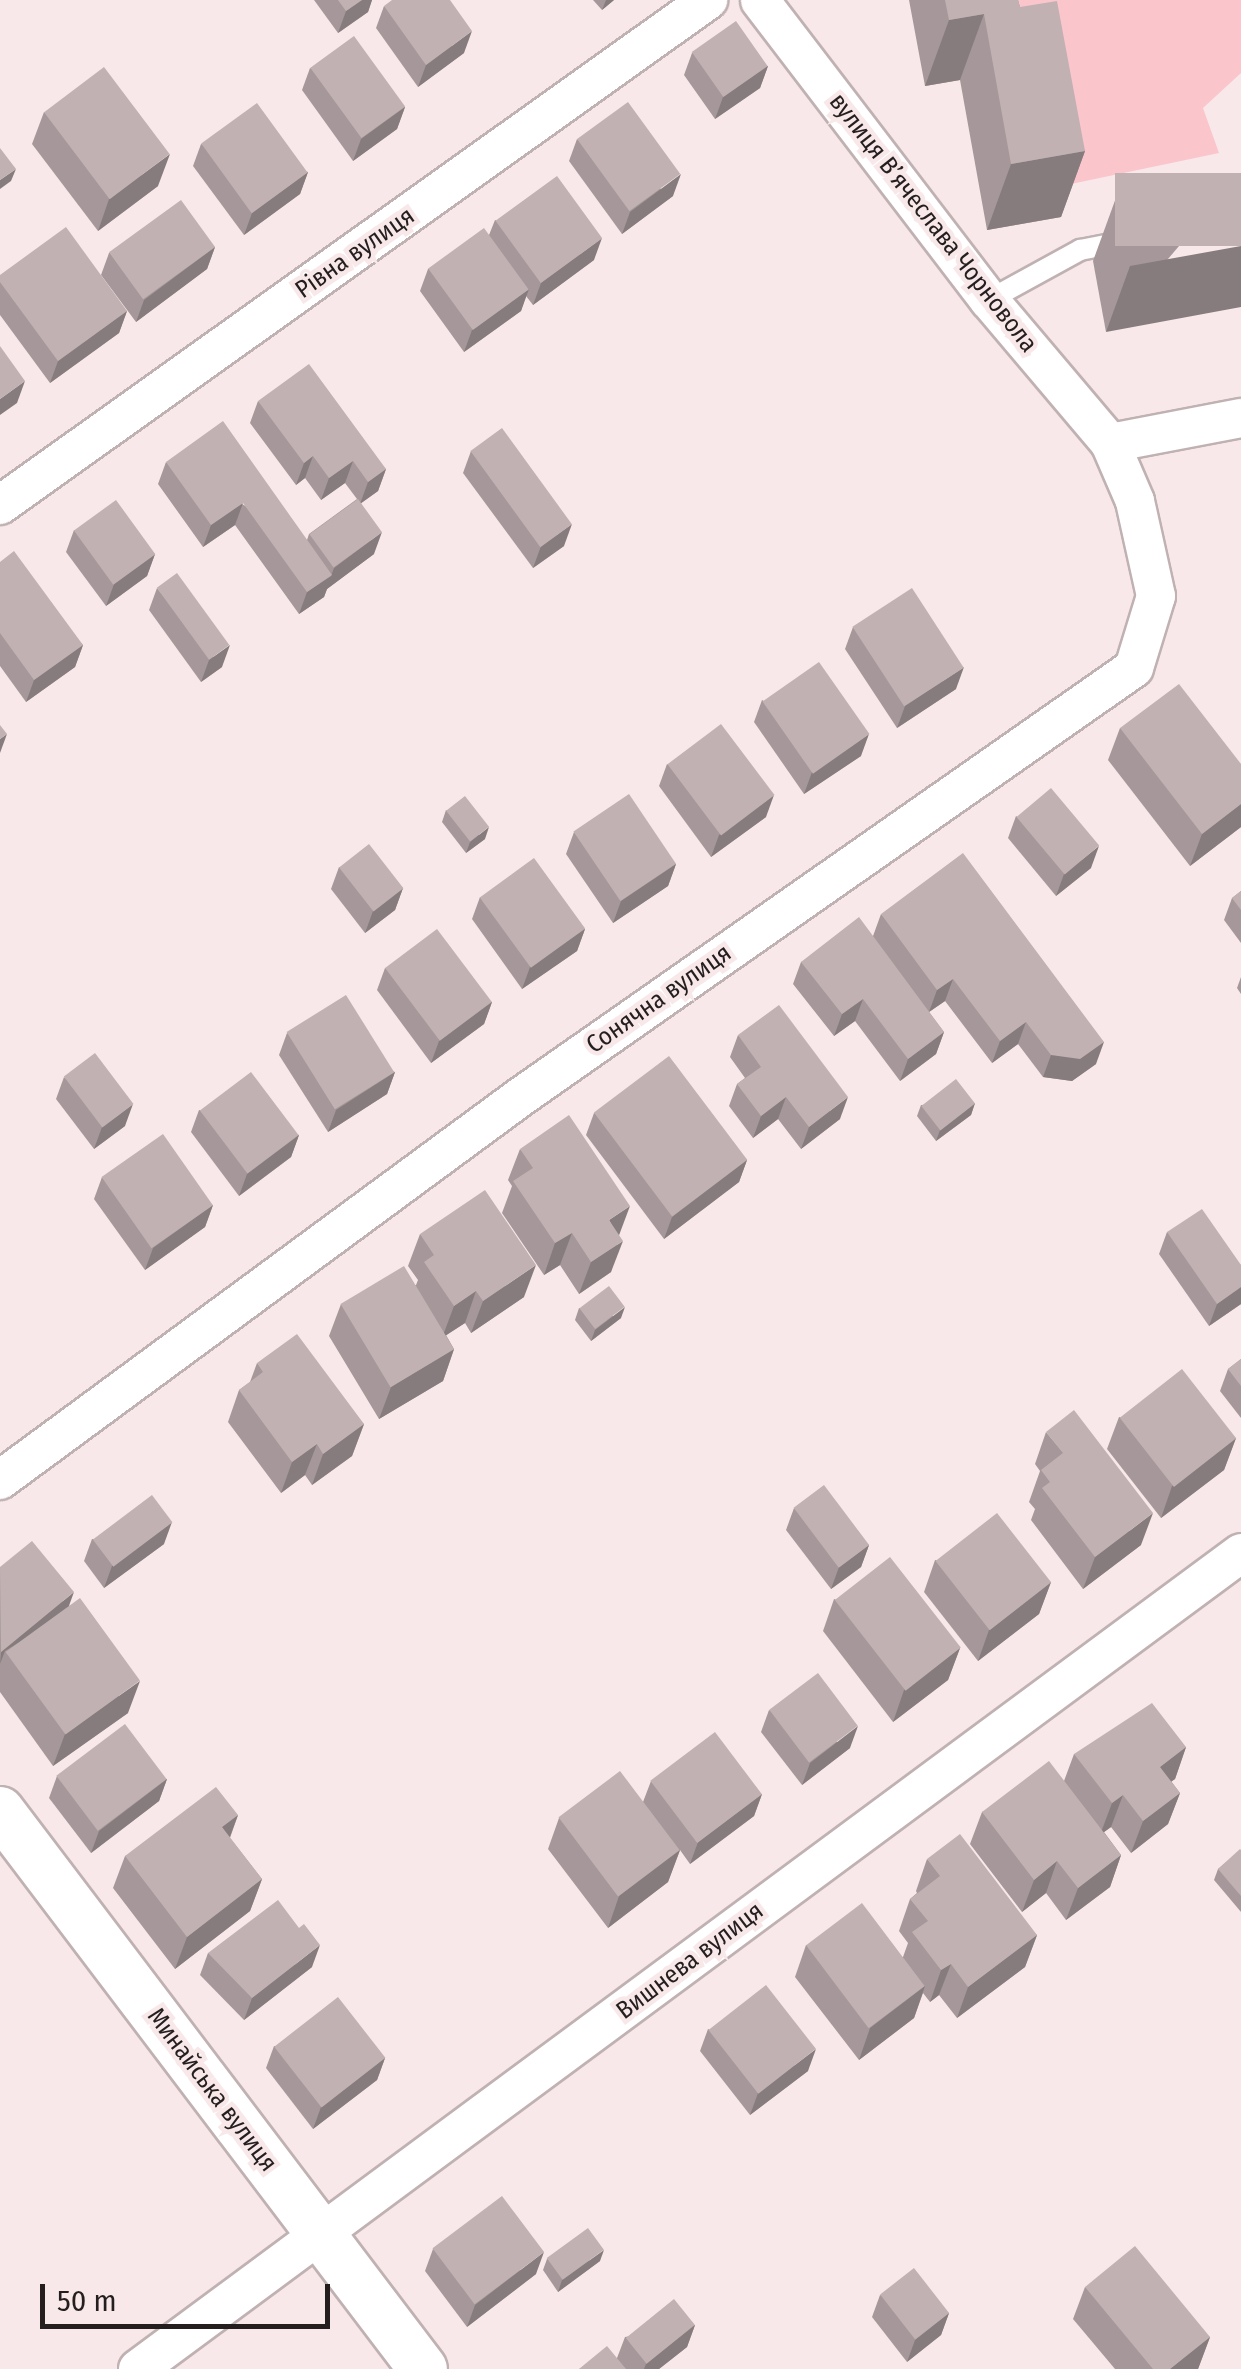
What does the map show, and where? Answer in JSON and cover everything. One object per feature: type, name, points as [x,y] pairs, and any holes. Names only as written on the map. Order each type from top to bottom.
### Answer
[{"type":"street","name":"Рівна вулиця","points":[[0,505],[708,0]]},
{"type":"street","name":"вулиця Вʼячеслава Чорновола","points":[[760,0],[990,300],[1110,442]]},
{"type":"street","points":[[1110,442],[1241,418]]},
{"type":"street","name":"Сонячна вулиця","points":[[0,1480],[519,1098],[1134,668],[1156,596],[1135,501],[1110,442]]},
{"type":"street","name":"Вишнева вулиця","points":[[138,2369],[1241,1553]]},
{"type":"street","name":"Минайська вулиця","points":[[0,1811],[423,2369]]},
{"type":"lane","points":[[990,300],[1080,250],[1147,237]]},
{"type":"shaded area","points":[[1004,0],[1241,0],[1241,73],[1203,108],[1219,153],[1071,184]]},
{"type":"building","points":[[338,0],[362,0],[346,11]]},
{"type":"building","points":[[392,0],[450,0],[472,31],[426,65],[384,6]]},
{"type":"building","points":[[945,0],[1018,0],[1020,7],[1057,1],[1085,151],[1011,164],[984,14],[949,20]]},
{"type":"building","points":[[736,21],[768,66],[723,97],[692,52]]},
{"type":"building","points":[[354,36],[405,106],[361,138],[310,68]]},
{"type":"building","points":[[104,67],[170,154],[110,199],[44,112]]},
{"type":"building","points":[[628,102],[680,174],[629,211],[577,139]]},
{"type":"building","points":[[257,103],[308,173],[252,213],[201,144]]},
{"type":"building","points":[[0,148],[16,169],[0,180]]},
{"type":"building","points":[[1115,173],[1241,173],[1241,246],[1115,246]]},
{"type":"building","points":[[557,176],[602,238],[541,283],[496,221]]},
{"type":"building","points":[[181,200],[215,247],[143,299],[109,252]]},
{"type":"building","points":[[66,227],[127,311],[58,361],[0,282],[0,275]]},
{"type":"building","points":[[484,228],[529,289],[473,330],[428,269]]},
{"type":"building","points":[[0,346],[25,381],[0,399]]},
{"type":"building","points":[[309,364],[386,469],[368,482],[353,461],[329,478],[313,456],[304,463],[258,401]]},
{"type":"building","points":[[223,421],[332,575],[307,592],[243,503],[211,525],[166,462]]},
{"type":"building","points":[[502,428],[572,524],[540,547],[470,451]]},
{"type":"building","points":[[358,499],[382,532],[334,567],[309,534]]},
{"type":"building","points":[[116,500],[155,554],[113,585],[74,531]]},
{"type":"building","points":[[14,551],[83,645],[34,680],[0,633],[0,562]]},
{"type":"building","points":[[177,573],[229,645],[209,660],[157,588]]},
{"type":"building","points":[[912,588],[964,668],[904,706],[852,627]]},
{"type":"building","points":[[819,662],[869,734],[813,774],[762,702]]},
{"type":"building","points":[[1179,684],[1241,764],[1241,804],[1202,834],[1120,728]]},
{"type":"building","points":[[721,724],[775,795],[721,835],[667,764]]},
{"type":"building","points":[[1051,788],[1099,845],[1065,874],[1017,817]]},
{"type":"building","points":[[629,794],[676,864],[620,901],[573,831]]},
{"type":"building","points":[[465,796],[489,827],[470,842],[446,811]]},
{"type":"building","points":[[369,844],[403,888],[374,912],[339,867]]},
{"type":"building","points":[[963,853],[1104,1042],[1080,1059],[1051,1055],[1026,1022],[1000,1041],[953,979],[937,990],[881,914]]},
{"type":"building","points":[[534,858],[585,928],[531,968],[480,897]]},
{"type":"building","points":[[1241,891],[1241,910],[1232,898]]},
{"type":"building","points":[[859,917],[944,1032],[908,1059],[863,999],[842,1014],[801,962]]},
{"type":"building","points":[[437,929],[492,1002],[440,1041],[385,968]]},
{"type":"building","points":[[346,995],[394,1072],[335,1109],[287,1032]]},
{"type":"building","points":[[779,1005],[848,1097],[809,1127],[786,1097],[761,1116],[737,1084],[761,1067],[738,1035]]},
{"type":"building","points":[[95,1053],[134,1104],[102,1128],[64,1076]]},
{"type":"building","points":[[669,1056],[747,1160],[672,1216],[594,1113]]},
{"type":"building","points":[[251,1072],[299,1135],[247,1174],[200,1111]]},
{"type":"building","points":[[956,1079],[975,1103],[940,1131],[921,1106]]},
{"type":"building","points":[[569,1115],[630,1206],[609,1220],[623,1241],[591,1262],[572,1233],[555,1243],[513,1181],[533,1168],[520,1149]]},
{"type":"building","points":[[163,1134],[213,1205],[151,1248],[102,1177]]},
{"type":"building","points":[[485,1190],[536,1265],[483,1301],[476,1291],[454,1306],[424,1262],[434,1255],[420,1234]]},
{"type":"building","points":[[1202,1209],[1241,1265],[1241,1287],[1217,1304],[1167,1232]]},
{"type":"building","points":[[404,1266],[454,1349],[391,1387],[341,1304]]},
{"type":"building","points":[[609,1286],[625,1307],[595,1329],[579,1308]]},
{"type":"building","points":[[297,1334],[364,1424],[323,1454],[317,1444],[292,1462],[239,1390],[263,1372],[257,1363]]},
{"type":"building","points":[[1241,1359],[1241,1386],[1228,1369]]},
{"type":"building","points":[[1182,1369],[1236,1438],[1174,1487],[1120,1418]]},
{"type":"building","points":[[1074,1410],[1153,1513],[1095,1557],[1042,1488],[1050,1482],[1041,1470],[1063,1453],[1046,1432]]},
{"type":"building","points":[[824,1485],[869,1545],[839,1568],[794,1508]]},
{"type":"building","points":[[152,1495],[172,1522],[113,1567],[93,1540]]},
{"type":"building","points":[[997,1513],[1051,1582],[990,1630],[936,1561]]},
{"type":"building","points":[[32,1541],[74,1592],[1,1652],[0,1567]]},
{"type":"building","points":[[890,1557],[961,1648],[906,1691],[835,1600]]},
{"type":"building","points":[[80,1598],[140,1681],[66,1735],[6,1652]]},
{"type":"building","points":[[818,1673],[858,1726],[809,1762],[769,1710]]},
{"type":"building","points":[[1152,1703],[1186,1747],[1160,1767],[1180,1793],[1143,1821],[1123,1795],[1112,1803],[1074,1754]]},
{"type":"building","points":[[125,1724],[167,1779],[98,1831],[56,1776]]},
{"type":"building","points":[[715,1732],[762,1794],[697,1843],[650,1781]]},
{"type":"building","points":[[1049,1761],[1121,1855],[1078,1888],[1057,1861],[1034,1880],[982,1812]]},
{"type":"building","points":[[620,1771],[680,1850],[618,1896],[559,1817]]},
{"type":"building","points":[[216,1787],[238,1815],[222,1827],[262,1879],[187,1937],[125,1856]]},
{"type":"building","points":[[960,1834],[1037,1935],[968,1987],[951,1964],[941,1970],[912,1932],[928,1921],[910,1899],[940,1876],[927,1859]]},
{"type":"building","points":[[1241,1850],[1241,1896],[1218,1869]]},
{"type":"building","points":[[278,1900],[299,1928],[304,1924],[320,1945],[252,1998],[208,1953]]},
{"type":"building","points":[[862,1903],[925,1986],[869,2028],[806,1945]]},
{"type":"building","points":[[766,1985],[816,2049],[758,2094],[708,2030]]},
{"type":"building","points":[[338,1997],[385,2058],[322,2108],[274,2047]]},
{"type":"building","points":[[502,2196],[544,2252],[475,2304],[433,2248]]},
{"type":"building","points":[[588,2228],[604,2250],[563,2280],[547,2258]]},
{"type":"building","points":[[1135,2246],[1210,2337],[1170,2369],[1153,2369],[1085,2287]]},
{"type":"building","points":[[914,2268],[949,2313],[915,2339],[880,2294]]},
{"type":"building","points":[[674,2299],[695,2325],[647,2364],[626,2338]]},
{"type":"building","points":[[607,2346],[626,2369],[579,2369]]}]
